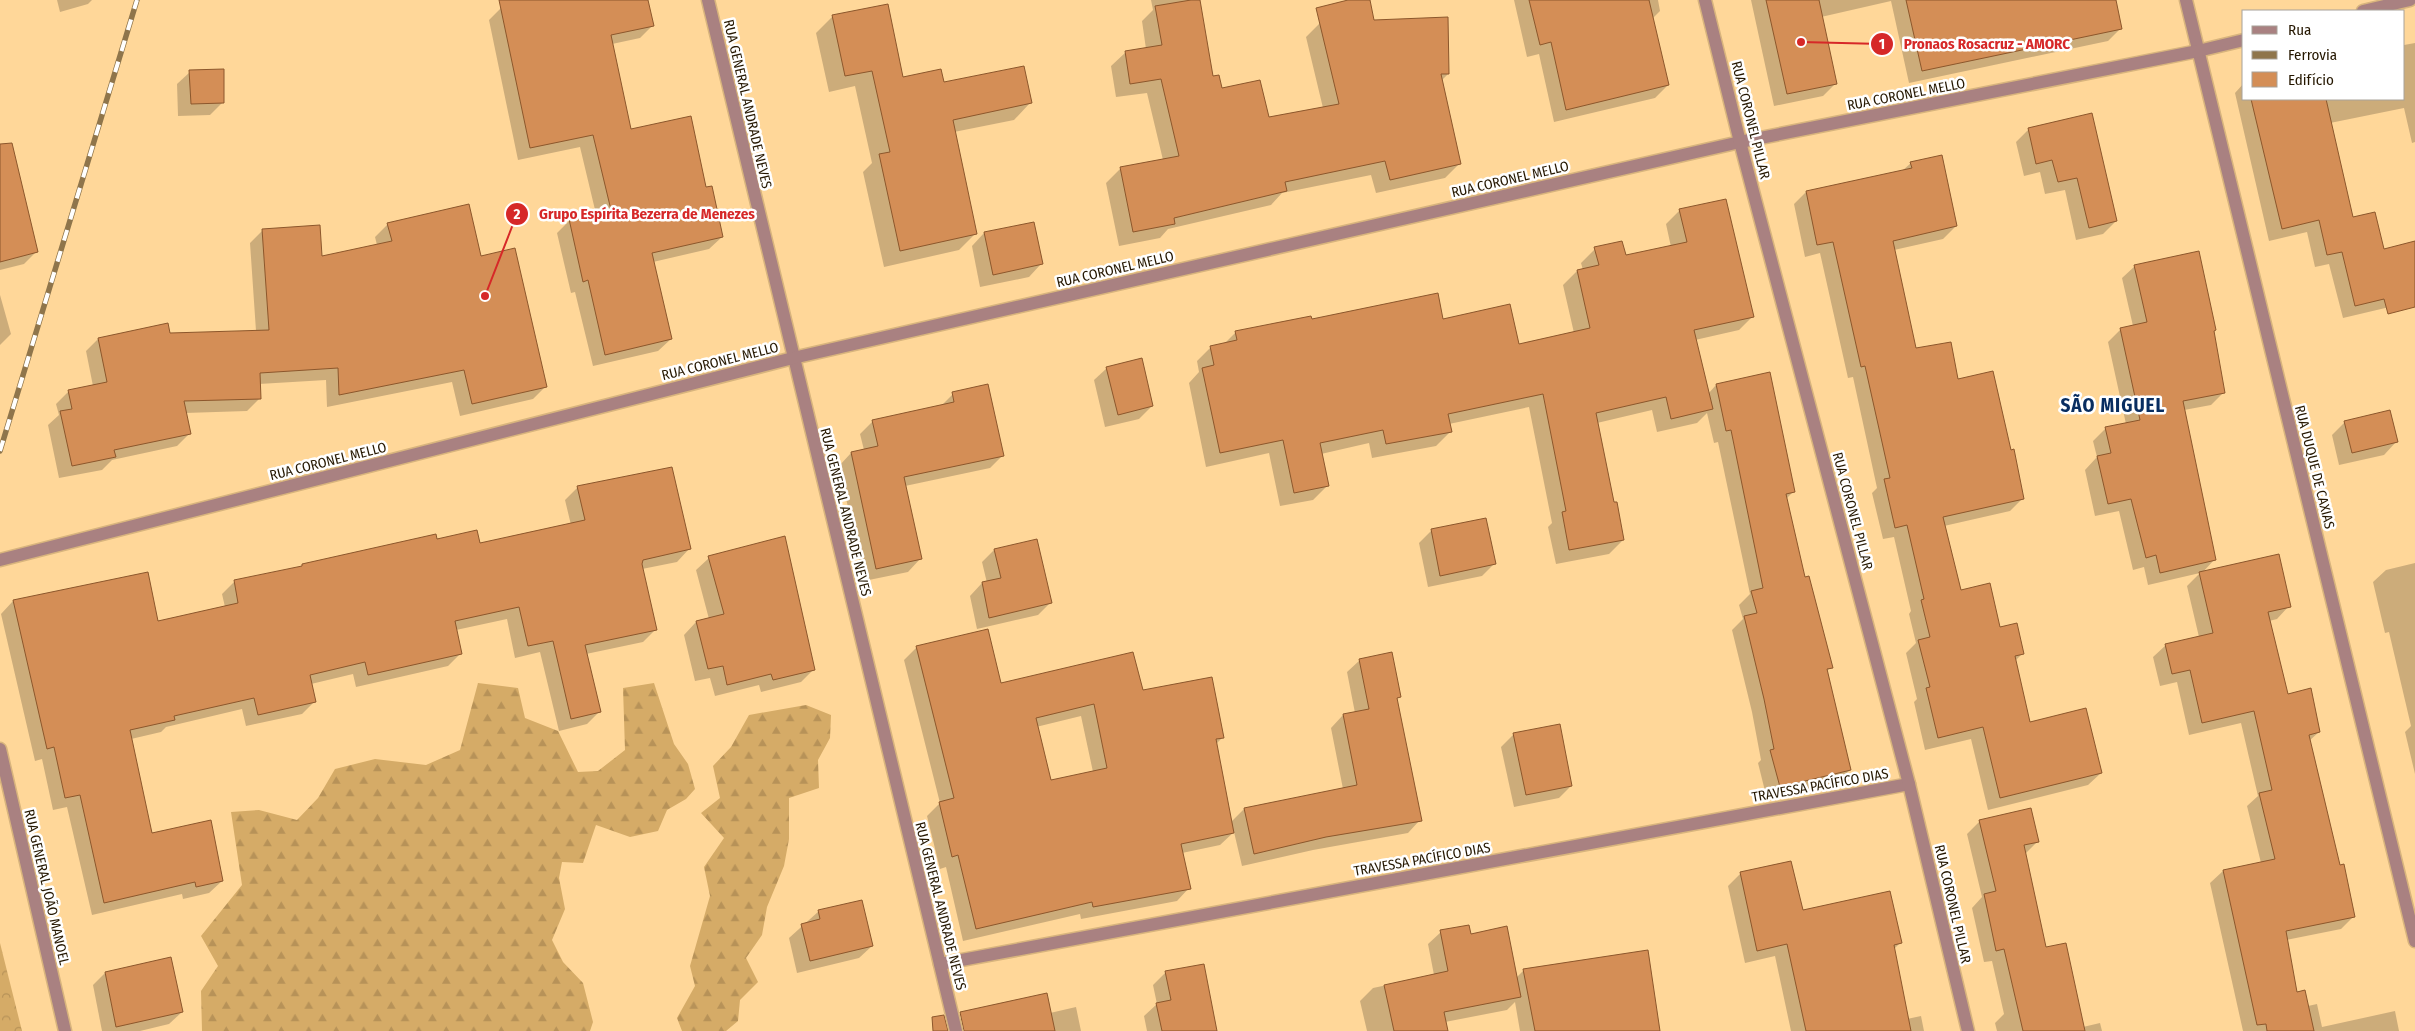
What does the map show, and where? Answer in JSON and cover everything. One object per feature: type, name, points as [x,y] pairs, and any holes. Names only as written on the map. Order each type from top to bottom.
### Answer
[{"type":"street","name":"RUA GENERAL ANDRADE NEVES","points":[[708,0],[956,1031]]},
{"type":"street","name":"RUA CORONEL PILLAR","points":[[1705,0],[1740,142],[1909,784],[1968,1031]]},
{"type":"street","name":"RUA DUQUE DE CAXIAS","points":[[2186,0],[2415,941]]},
{"type":"street","points":[[2368,10],[2410,0]]},
{"type":"street","name":"RUA CORONEL MELLO","points":[[0,560],[793,358],[1740,142],[2198,51],[2242,40]]},
{"type":"street","name":"RUA GENERAL JOÃO MANOEL","points":[[0,749],[65,1031]]},
{"type":"street","name":"TRAVESSA PACÍFICO DIAS","points":[[940,964],[1909,784]]},
{"type":"green space","points":[[478,683],[518,688],[525,718],[558,731],[578,772],[598,771],[625,750],[623,688],[654,683],[674,744],[688,764],[695,789],[686,799],[667,810],[658,831],[630,837],[596,825],[583,863],[562,862],[559,878],[565,909],[552,940],[563,962],[583,983],[593,1022],[590,1031],[202,1031],[201,991],[218,966],[201,936],[242,885],[231,812],[259,810],[297,820],[318,798],[335,769],[375,759],[426,765],[460,750]]},
{"type":"green space","points":[[806,705],[831,715],[830,738],[818,760],[819,788],[789,798],[789,839],[784,866],[767,907],[762,935],[746,958],[758,982],[740,1000],[738,1021],[726,1031],[682,1031],[677,1018],[695,986],[690,966],[710,896],[704,867],[724,838],[701,813],[720,798],[713,766],[731,747],[749,715]]},
{"type":"green space","points":[[0,943],[22,1031],[0,1031]]},
{"type":"building","points":[[499,0],[648,0],[654,26],[611,35],[631,129],[691,116],[706,187],[712,186],[723,237],[652,253],[672,339],[605,355],[588,280],[583,282],[569,219],[611,210],[593,135],[530,148]]},
{"type":"building","points":[[1200,0],[1213,76],[1219,75],[1222,88],[1260,80],[1269,117],[1339,104],[1316,8],[1348,0],[1370,0],[1374,20],[1448,17],[1449,74],[1441,74],[1461,164],[1390,180],[1385,161],[1285,182],[1287,191],[1174,218],[1175,224],[1133,232],[1120,167],[1179,156],[1161,79],[1130,84],[1125,51],[1162,45],[1155,6]]},
{"type":"building","points":[[1529,0],[1649,0],[1669,85],[1566,110],[1551,42],[1540,45]]},
{"type":"building","points":[[1766,0],[1819,0],[1837,84],[1787,94]]},
{"type":"building","points":[[1906,0],[2116,0],[2122,29],[1922,71]]},
{"type":"building","points":[[888,4],[903,77],[941,69],[944,82],[1024,66],[1032,103],[953,120],[977,234],[900,251],[879,154],[890,152],[872,71],[845,76],[832,15]]},
{"type":"building","points":[[224,69],[224,103],[191,104],[189,70]]},
{"type":"building","points":[[2251,100],[2326,100],[2353,217],[2375,212],[2384,249],[2415,241],[2415,307],[2388,314],[2384,299],[2355,306],[2342,252],[2327,255],[2319,220],[2282,229]]},
{"type":"building","points":[[2092,113],[2117,221],[2089,228],[2077,178],[2058,182],[2052,160],[2036,164],[2028,128]]},
{"type":"building","points":[[12,143],[38,252],[0,262],[0,144]]},
{"type":"building","points":[[1942,155],[1957,226],[1893,241],[1916,348],[1951,342],[1958,379],[1993,371],[2011,450],[2014,449],[2024,499],[1943,517],[1961,590],[1990,583],[2000,627],[2017,623],[2024,654],[2015,656],[2030,722],[2086,708],[2102,773],[2000,798],[1983,727],[1938,738],[1926,688],[1930,687],[1918,640],[1930,637],[1921,600],[1924,599],[1907,525],[1895,528],[1884,479],[1890,478],[1865,366],[1861,367],[1833,242],[1817,245],[1806,191],[1912,168],[1910,162]]},
{"type":"building","points":[[1726,199],[1754,317],[1694,330],[1713,409],[1671,419],[1666,397],[1596,413],[1614,502],[1617,502],[1624,540],[1569,550],[1562,512],[1566,511],[1543,394],[1448,414],[1452,432],[1386,444],[1383,430],[1320,443],[1329,486],[1294,493],[1283,440],[1220,453],[1202,368],[1214,365],[1210,346],[1237,340],[1235,331],[1311,316],[1312,319],[1438,293],[1443,319],[1510,304],[1519,344],[1590,328],[1577,270],[1599,265],[1594,247],[1622,241],[1626,255],[1687,242],[1679,209]]},
{"type":"building","points":[[469,204],[481,256],[515,248],[547,387],[472,404],[464,370],[339,395],[338,368],[260,373],[261,399],[184,401],[191,434],[114,450],[116,457],[72,466],[60,411],[72,409],[68,390],[107,382],[98,338],[168,323],[170,333],[269,330],[262,229],[320,225],[322,256],[392,241],[387,223]]},
{"type":"building","points":[[1034,222],[1043,264],[993,275],[984,232]]},
{"type":"building","points":[[2199,251],[2216,330],[2214,331],[2225,393],[2183,401],[2216,560],[2160,573],[2156,555],[2146,558],[2131,499],[2108,504],[2097,456],[2111,453],[2105,427],[2140,420],[2120,328],[2147,322],[2134,265]]},
{"type":"building","points":[[1142,358],[1153,406],[1118,415],[1106,367]]},
{"type":"building","points":[[1770,372],[1795,492],[1786,494],[1805,577],[1809,576],[1833,668],[1827,669],[1851,770],[1780,787],[1770,750],[1774,749],[1764,699],[1744,616],[1757,613],[1751,591],[1763,588],[1731,430],[1726,431],[1716,384]]},
{"type":"building","points":[[988,384],[1004,456],[904,477],[922,559],[876,569],[851,452],[878,446],[872,420],[954,402],[952,392]]},
{"type":"building","points":[[2390,410],[2398,442],[2352,453],[2344,421]]},
{"type":"building","points":[[672,467],[691,549],[643,560],[642,564],[657,630],[585,645],[601,712],[571,719],[553,641],[528,646],[519,607],[455,621],[462,654],[368,675],[365,662],[310,675],[316,702],[258,715],[254,698],[174,716],[175,720],[130,730],[152,833],[211,820],[223,881],[196,887],[195,882],[104,903],[80,795],[65,798],[54,747],[47,749],[13,600],[148,572],[158,621],[238,603],[234,580],[436,534],[437,539],[477,530],[480,543],[585,520],[577,486]]},
{"type":"building","points":[[1486,518],[1496,564],[1440,576],[1431,529]]},
{"type":"building","points":[[785,536],[815,670],[773,680],[771,674],[727,685],[723,666],[708,669],[696,621],[724,614],[708,556]]},
{"type":"building","points":[[1037,539],[1052,603],[989,618],[982,582],[1001,578],[994,549]]},
{"type":"building","points":[[2279,554],[2291,607],[2268,612],[2288,694],[2311,688],[2320,732],[2309,735],[2340,865],[2344,864],[2355,917],[2286,931],[2297,992],[2305,990],[2314,1031],[2267,1031],[2266,1024],[2257,1025],[2223,870],[2275,859],[2259,793],[2272,790],[2254,711],[2202,723],[2190,670],[2172,674],[2165,644],[2213,633],[2199,572]]},
{"type":"building","points":[[988,629],[1001,683],[1133,652],[1143,690],[1212,677],[1224,738],[1216,739],[1234,833],[1181,844],[1191,889],[1093,907],[1092,902],[976,929],[958,855],[952,857],[939,802],[954,798],[916,646]],"holes":[[[1094,704],[1107,768],[1051,780],[1036,718]]]},
{"type":"building","points":[[1392,652],[1401,697],[1397,698],[1422,821],[1326,837],[1254,854],[1244,808],[1357,785],[1343,714],[1369,709],[1359,659]]},
{"type":"building","points":[[1560,724],[1572,786],[1526,795],[1513,733]]},
{"type":"building","points":[[2031,808],[2039,842],[2024,845],[2046,947],[2066,943],[2085,1031],[2023,1031],[2004,949],[1996,951],[1984,894],[1996,891],[1979,820]]},
{"type":"building","points":[[1791,861],[1803,910],[1890,891],[1902,943],[1894,945],[1911,1031],[1806,1031],[1787,944],[1757,951],[1740,872]]},
{"type":"building","points":[[862,900],[873,946],[810,961],[801,924],[820,919],[818,910]]},
{"type":"building","points":[[1469,925],[1471,934],[1507,926],[1521,997],[1444,1012],[1448,1031],[1394,1031],[1384,985],[1448,971],[1440,930]]},
{"type":"building","points":[[1648,950],[1660,1031],[1535,1031],[1523,969]]},
{"type":"building","points":[[171,957],[183,1012],[116,1027],[105,972]]},
{"type":"building","points":[[1204,964],[1217,1031],[1162,1031],[1156,1003],[1171,1000],[1165,971]]},
{"type":"building","points":[[1047,993],[1055,1031],[964,1031],[960,1012]]},
{"type":"building","points":[[944,1015],[948,1031],[933,1031],[932,1017]]},
{"type":"railway","points":[[0,451],[137,0]]},
{"type":"place","name":"Pronaos Rosacruz - AMORC","points":[[1801,42]]},
{"type":"place","name":"Grupo Espírita Bezerra de Menezes","points":[[485,296]]},
{"type":"district","name":"SÃO MIGUEL","points":[[2113,405]]}]
